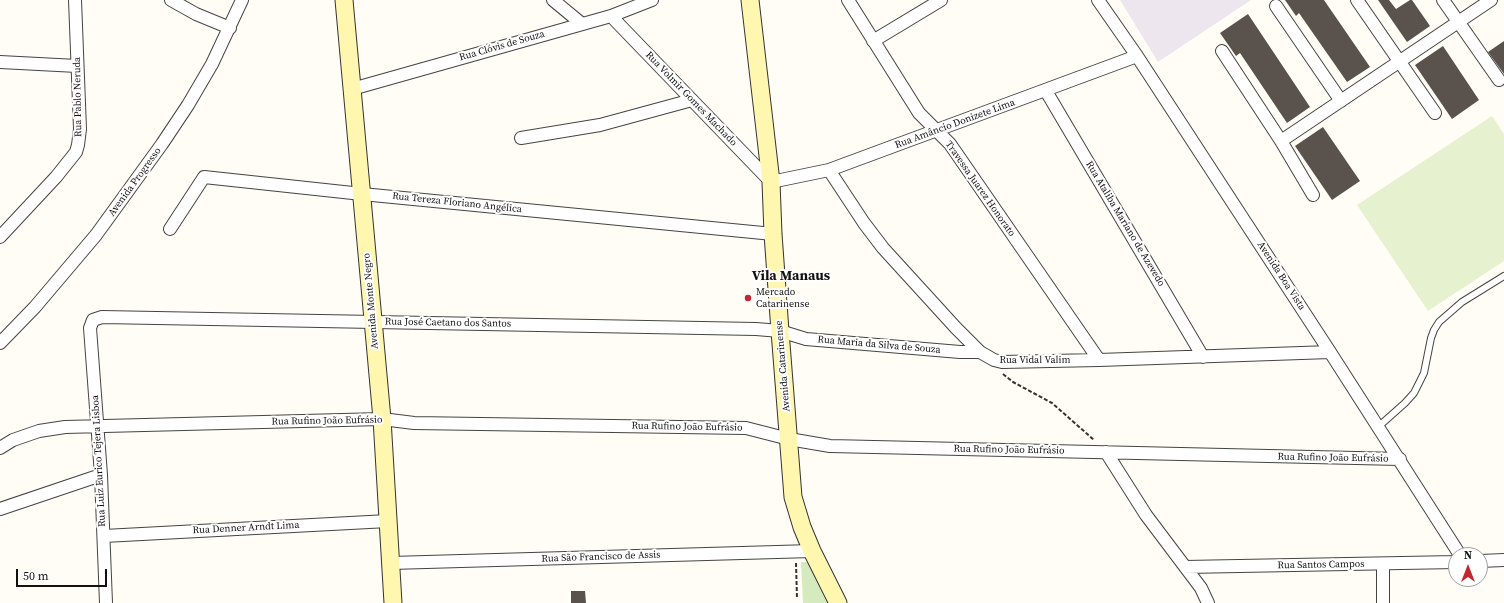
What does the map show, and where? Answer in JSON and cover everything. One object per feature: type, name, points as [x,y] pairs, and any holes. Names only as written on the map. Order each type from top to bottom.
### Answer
[{"type":"street","name":"Rua Pablo Neruda","points":[[0,236],[56,176],[76,152],[80,128],[75,0]]},
{"type":"street","points":[[171,0],[196,14],[230,28]]},
{"type":"street","name":"Avenida Progresso","points":[[0,343],[60,279],[126,195],[188,105],[212,64],[242,0]]},
{"type":"street","name":"Avenida Monte Negro","points":[[344,0],[382,419],[393,603]]},
{"type":"street","points":[[553,0],[582,24]]},
{"type":"street","name":"Rua Clóvis de Souza","points":[[352,89],[610,16],[633,3],[652,0]]},
{"type":"street","name":"Avenida Catarinense","points":[[750,0],[771,182],[773,234],[791,475],[804,551],[838,603]]},
{"type":"street","name":"Travessa Juarez Honorato","points":[[848,0],[919,114],[950,144],[1099,360]]},
{"type":"street","points":[[874,41],[941,0]]},
{"type":"street","name":"Avenida Boa Vista","points":[[1098,0],[1137,56],[1455,547]]},
{"type":"street","points":[[1357,0],[1435,113]]},
{"type":"street","points":[[1443,0],[1499,80]]},
{"type":"street","points":[[1281,141],[1491,0]]},
{"type":"street","points":[[1276,6],[1341,101]]},
{"type":"street","name":"Rua Volmir Gomes Machado","points":[[610,16],[771,182]]},
{"type":"street","points":[[1222,51],[1281,141],[1313,195]]},
{"type":"street","name":"Rua Amâncio Donizete Lima","points":[[771,182],[829,170],[1046,91],[1137,56]]},
{"type":"street","points":[[0,62],[77,66]]},
{"type":"street","name":"Rua Ataliba Mariano de Azevedo","points":[[1046,91],[1203,356]]},
{"type":"street","points":[[521,138],[600,124],[692,100]]},
{"type":"street","name":"Rua Vidal Valim","points":[[829,170],[860,218],[883,248],[946,318],[980,352],[994,360],[1002,362],[1099,360],[1330,352]]},
{"type":"street","name":"Rua Tereza Floriano Angélica","points":[[170,229],[204,177],[773,234]]},
{"type":"street","name":"Rua José Caetano dos Santos","points":[[93,320],[102,317],[756,329],[780,331]]},
{"type":"street","name":"Rua Luiz Eurico Tejera Lisboa","points":[[93,320],[90,328],[101,475],[106,603]]},
{"type":"street","name":"Rua Maria da Silva de Souza","points":[[780,331],[806,339],[960,352],[980,352]]},
{"type":"street","name":"Rua Rufino João Eufrásio","points":[[0,448],[26,435],[50,428],[382,419],[414,423],[746,428],[788,439],[830,446],[1400,460]]},
{"type":"street","points":[[1106,452],[1146,515],[1201,588],[1208,603]]},
{"type":"street","points":[[0,509],[101,475]]},
{"type":"street","name":"Rua Denner Arndt Lima","points":[[104,536],[388,521]]},
{"type":"street","name":"Rua São Francisco de Assis","points":[[391,564],[804,551]]},
{"type":"street","points":[[1488,561],[1504,560]]},
{"type":"street","name":"Rua Santos Campos","points":[[1185,567],[1448,562]]},
{"type":"street","points":[[1383,564],[1383,603]]},
{"type":"lane","points":[[1378,427],[1414,393],[1424,373],[1431,338],[1439,322],[1462,302],[1504,276]]},
{"type":"path","points":[[994,360],[1001,372],[1013,382],[1052,403],[1106,452]]},
{"type":"path","points":[[797,599],[804,551]]},
{"type":"shaded area","points":[[1120,0],[1251,0],[1158,62]]},
{"type":"green space","points":[[1492,116],[1504,134],[1504,261],[1428,311],[1357,205]]},
{"type":"green space","points":[[801,562],[807,562],[828,603],[803,603]]},
{"type":"building","points":[[1285,0],[1324,0],[1370,67],[1347,82],[1299,13],[1296,16]]},
{"type":"building","points":[[1378,0],[1389,0],[1396,9],[1412,0],[1430,26],[1407,42]]},
{"type":"building","points":[[1248,14],[1310,107],[1287,123],[1240,53],[1236,56],[1220,33]]},
{"type":"building","points":[[1504,41],[1504,74],[1488,52]]},
{"type":"building","points":[[1443,46],[1479,100],[1452,119],[1415,65]]},
{"type":"building","points":[[1323,127],[1360,181],[1332,200],[1295,146]]},
{"type":"building","points":[[571,591],[585,591],[586,603],[571,603]]},
{"type":"place","name":"Mercado Catarinense","points":[[748,298]]},
{"type":"district","name":"Vila Manaus","points":[[791,276]]}]
